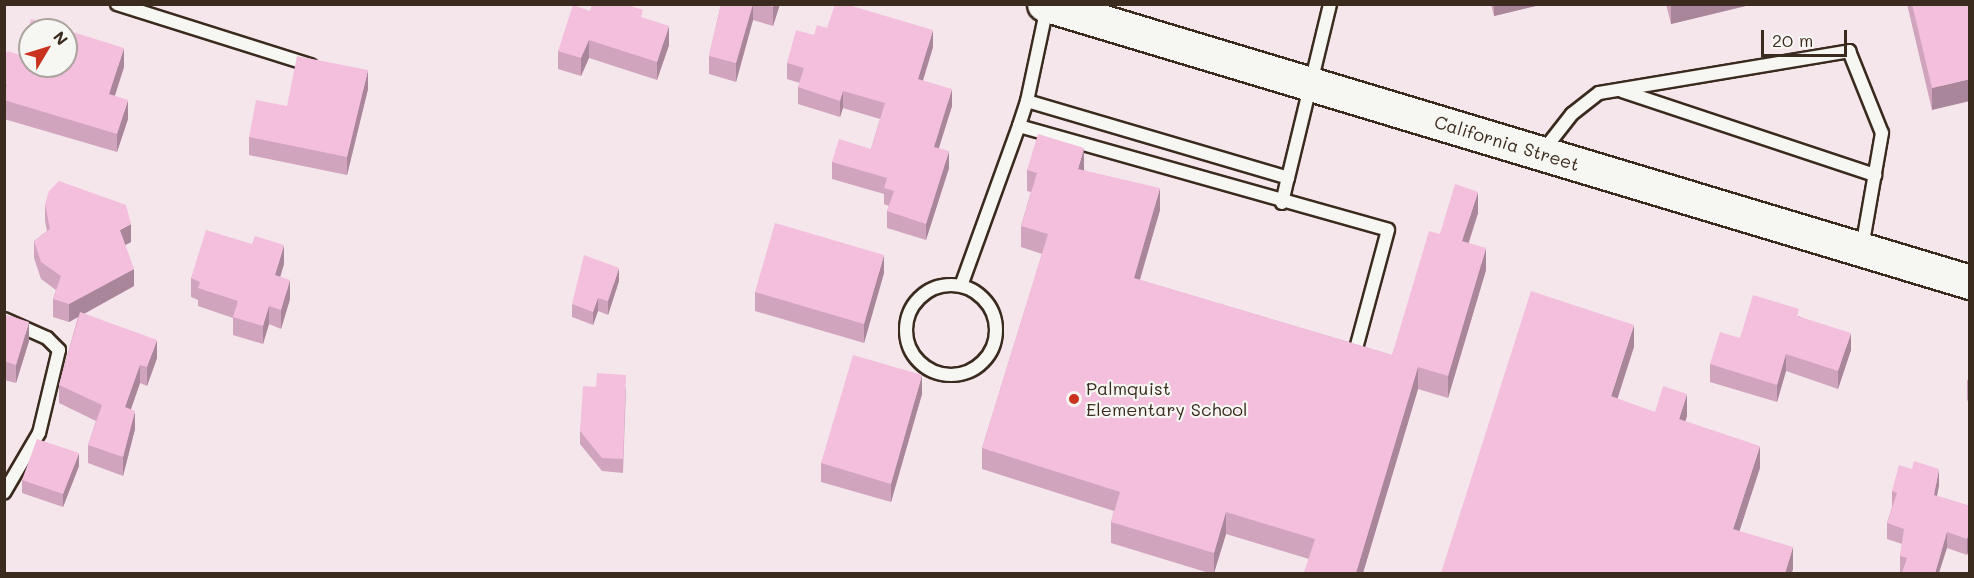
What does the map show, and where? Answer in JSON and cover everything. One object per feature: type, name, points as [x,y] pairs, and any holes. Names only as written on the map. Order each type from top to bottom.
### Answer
[{"type":"main road","name":"California Street","points":[[1046,5],[1970,282]]},
{"type":"lane","points":[[117,4],[330,71]]},
{"type":"lane","points":[[1282,203],[1330,4]]},
{"type":"lane","points":[[961,286],[1027,101],[1046,5]]},
{"type":"lane","points":[[1541,154],[1572,114],[1599,93],[1849,51],[1882,133],[1862,248]]},
{"type":"lane","points":[[1618,90],[1875,175]]},
{"type":"lane","points":[[1027,101],[1288,178]]},
{"type":"lane","points":[[1019,126],[1282,203],[1388,230],[1356,349]]},
{"type":"lane","points":[[961,286],[986,300],[993,313],[995,341],[978,366],[950,375],[922,365],[912,353],[906,324],[925,292],[961,286]]},
{"type":"lane","points":[[4,319],[47,338],[59,350],[39,433],[4,492]]},
{"type":"building","points":[[592,4],[625,4],[643,10],[641,17],[669,26],[657,62],[589,40],[581,58],[558,51],[573,5],[590,11]]},
{"type":"building","points":[[721,4],[753,4],[736,63],[709,56]]},
{"type":"building","points":[[835,4],[845,4],[933,30],[918,79],[952,89],[934,147],[949,151],[926,224],[887,211],[894,191],[884,188],[887,178],[832,162],[839,139],[871,149],[885,103],[843,91],[840,101],[798,87],[804,68],[787,63],[796,30],[814,35],[817,25],[827,28]]},
{"type":"building","points":[[1912,4],[1970,4],[1970,79],[1932,88]]},
{"type":"building","points":[[78,34],[124,48],[109,94],[128,100],[117,134],[4,100],[7,85],[4,84],[4,60],[7,51],[18,54],[18,78],[78,78]]},
{"type":"building","points":[[297,56],[368,70],[347,157],[249,137],[256,100],[287,106]]},
{"type":"building","points":[[1038,134],[1084,148],[1078,169],[1160,188],[1134,278],[1392,355],[1429,231],[1440,234],[1455,184],[1478,192],[1462,241],[1486,248],[1448,376],[1418,367],[1356,573],[1304,573],[1315,539],[1226,512],[1214,553],[1111,522],[1120,492],[982,448],[1048,234],[1021,226],[1037,173],[1027,170]]},
{"type":"building","points":[[59,181],[126,205],[131,224],[120,230],[134,269],[69,304],[53,299],[61,276],[41,262],[34,241],[50,229],[45,204],[49,191]]},
{"type":"building","points":[[775,223],[884,255],[864,324],[755,292]]},
{"type":"building","points":[[206,230],[252,244],[255,236],[284,245],[275,275],[290,280],[281,310],[269,306],[263,326],[233,317],[238,301],[198,288],[200,282],[191,278]]},
{"type":"building","points":[[584,255],[619,268],[608,301],[598,298],[593,312],[572,304]]},
{"type":"building","points":[[1531,291],[1634,325],[1611,396],[1655,412],[1663,386],[1687,394],[1679,419],[1760,446],[1733,529],[1793,547],[1785,573],[1441,573]]},
{"type":"building","points":[[1753,295],[1799,309],[1797,316],[1851,333],[1838,371],[1786,354],[1777,385],[1710,364],[1720,332],[1740,338]]},
{"type":"building","points":[[80,312],[157,340],[147,367],[140,365],[125,407],[135,411],[123,457],[88,445],[102,405],[59,385]]},
{"type":"building","points":[[4,314],[29,322],[16,365],[4,361]]},
{"type":"building","points":[[853,355],[922,375],[891,484],[821,463]]},
{"type":"building","points":[[597,373],[626,375],[623,459],[602,458],[580,431],[583,386],[596,387]]},
{"type":"building","points":[[37,439],[79,453],[63,494],[22,480]]},
{"type":"building","points":[[1914,461],[1939,469],[1934,495],[1970,506],[1970,530],[1967,539],[1947,532],[1935,573],[1902,573],[1907,558],[1900,556],[1904,529],[1887,523],[1897,493],[1892,491],[1899,465],[1912,469]]},
{"type":"place","name":"Palmquist Elementary School","points":[[1074,399]]}]
